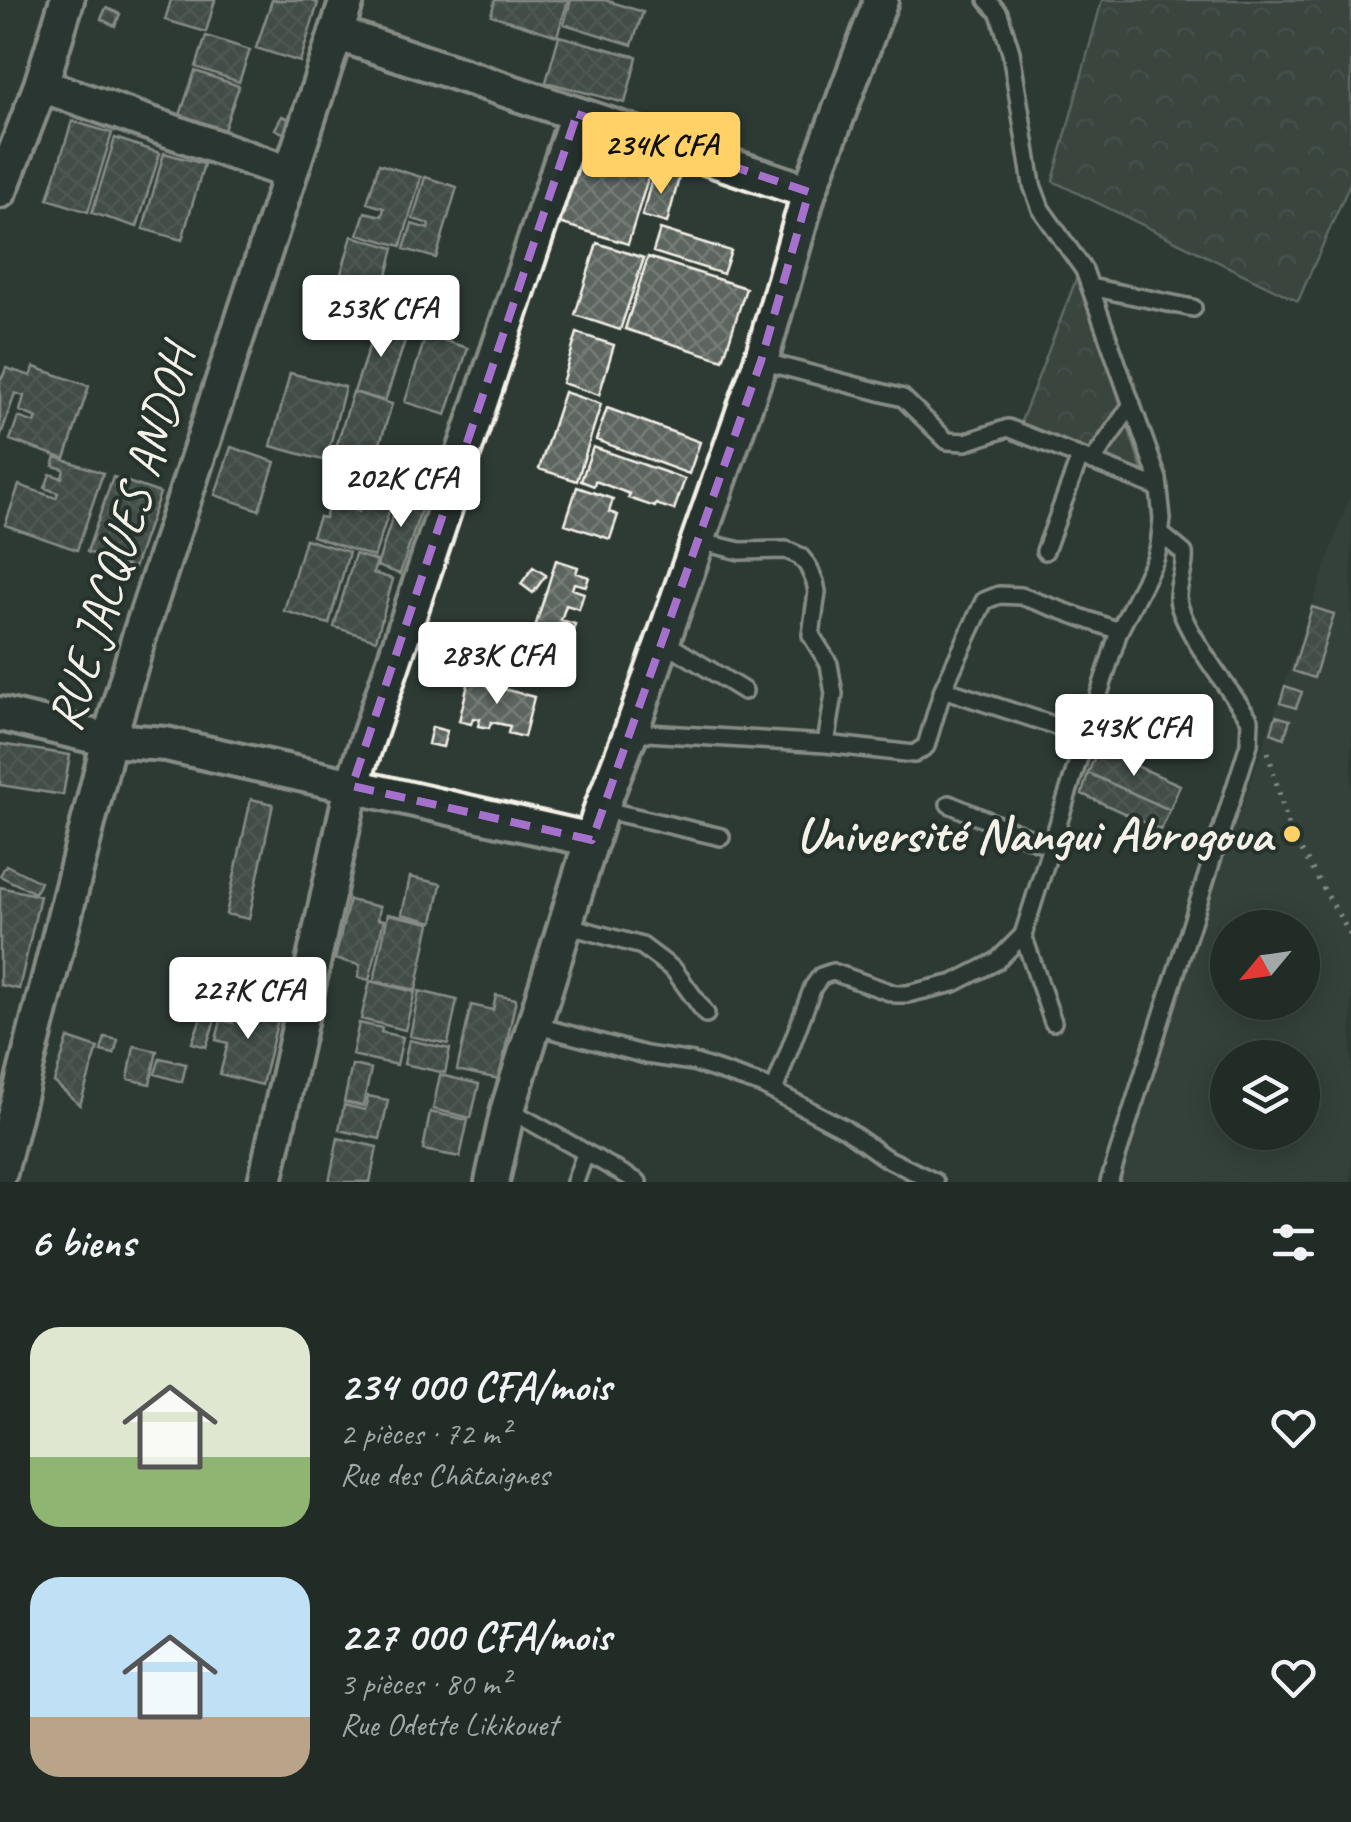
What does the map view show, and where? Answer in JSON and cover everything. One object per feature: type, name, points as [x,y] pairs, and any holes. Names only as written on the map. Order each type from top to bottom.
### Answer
[{"type":"street","points":[[0,191],[41,85],[67,0]]},
{"type":"street","name":"RUE JACQUES ANDOH","points":[[0,1172],[108,740],[346,0]]},
{"type":"street","points":[[492,1182],[508,1109],[596,824],[761,361],[809,192],[881,0]]},
{"type":"street","points":[[336,33],[809,192]]},
{"type":"street","points":[[41,85],[290,174]]},
{"type":"street","points":[[265,1182],[352,786],[577,114]]},
{"type":"street","points":[[0,714],[108,740],[166,744],[352,786],[596,824]]},
{"type":"lane","points":[[774,1091],[813,986],[821,976],[832,972],[895,994],[907,994],[954,983],[997,960],[1024,935],[1120,631],[1155,560],[1161,534],[1158,479],[1084,270],[1042,209],[1032,185],[1011,52],[999,13],[987,0]]},
{"type":"lane","points":[[1090,287],[1193,308]]},
{"type":"lane","points":[[761,361],[903,398],[947,441],[966,442],[1008,428],[1159,488]]},
{"type":"lane","points":[[1045,551],[1086,459],[1132,404]]},
{"type":"lane","points":[[1110,1182],[1249,744],[1250,720],[1186,626],[1178,598],[1184,553],[1161,534]]},
{"type":"lane","points":[[698,541],[740,552],[786,550],[800,556],[808,566],[817,592],[811,635],[829,664],[834,694],[826,744]]},
{"type":"lane","points":[[631,732],[826,744],[914,754],[926,746],[942,689],[984,601],[999,594],[1021,596],[1120,631]]},
{"type":"lane","points":[[663,642],[744,691]]},
{"type":"lane","points":[[942,689],[1087,736]]},
{"type":"lane","points":[[949,804],[1052,846]]},
{"type":"lane","points":[[596,824],[722,838]]},
{"type":"lane","points":[[566,925],[642,946],[674,970],[706,1014]]},
{"type":"lane","points":[[1024,935],[1053,1022]]},
{"type":"lane","points":[[534,1025],[646,1055],[693,1062],[774,1091],[845,1129],[884,1157],[935,1182]]},
{"type":"lane","points":[[508,1109],[638,1182]]},
{"type":"lane","points":[[575,1182],[585,1154]]},
{"type":"path","points":[[1250,720],[1265,740],[1289,829],[1351,936]]},
{"type":"highlighted area","points":[[577,114],[809,192],[761,361],[592,840],[352,786]]},
{"type":"shaded area","name":"Université Nangui Abrogoua","points":[[1351,493],[1351,1182],[1112,1182]]},
{"type":"green space","points":[[1102,0],[1351,0],[1351,181],[1298,301],[1053,181]]},
{"type":"green space","points":[[1079,272],[1149,492],[1015,437]]},
{"type":"building","points":[[171,0],[215,0],[206,32],[165,20]]},
{"type":"building","points":[[272,0],[318,3],[300,62],[256,48]]},
{"type":"building","points":[[495,0],[568,1],[557,36],[491,15]]},
{"type":"building","points":[[571,0],[605,0],[643,12],[632,45],[564,24]]},
{"type":"building","points":[[106,8],[120,14],[115,26],[101,19]]},
{"type":"building","points":[[206,36],[250,50],[239,82],[196,67]]},
{"type":"building","points":[[559,36],[637,57],[625,103],[546,82]]},
{"type":"building","points":[[195,71],[239,86],[224,130],[180,115]]},
{"type":"building","points":[[282,116],[293,121],[287,135],[275,129]]},
{"type":"building","points":[[72,121],[112,133],[88,212],[48,199]]},
{"type":"building","points":[[115,138],[160,153],[137,227],[92,213]]},
{"type":"building","points":[[164,153],[204,164],[182,240],[143,229]]},
{"type":"building","points":[[580,154],[649,175],[628,244],[559,223]]},
{"type":"building","points":[[379,164],[421,177],[401,246],[358,234],[365,212],[382,216],[384,208],[367,203]]},
{"type":"building","points":[[654,171],[679,178],[667,223],[642,216]]},
{"type":"building","points":[[425,177],[457,187],[436,258],[404,249],[412,224],[428,229],[429,224],[413,219]]},
{"type":"building","points":[[660,229],[731,251],[723,274],[653,252]]},
{"type":"building","points":[[352,236],[394,248],[384,287],[341,274]]},
{"type":"building","points":[[597,243],[644,258],[620,330],[575,315]]},
{"type":"building","points":[[648,257],[746,288],[723,360],[625,329]]},
{"type":"building","points":[[339,278],[380,291],[373,318],[331,306]]},
{"type":"building","points":[[378,319],[409,329],[385,401],[354,392]]},
{"type":"building","points":[[577,333],[614,345],[599,395],[562,383]]},
{"type":"building","points":[[426,335],[468,348],[446,415],[405,402]]},
{"type":"building","points":[[34,367],[89,386],[65,459],[10,440],[18,417],[35,423],[37,418],[20,411],[24,396],[15,393],[0,438],[0,377],[6,368],[31,376]]},
{"type":"building","points":[[290,373],[345,387],[326,461],[271,446]]},
{"type":"building","points":[[353,392],[392,404],[367,486],[328,474]]},
{"type":"building","points":[[564,392],[601,404],[577,481],[539,469]]},
{"type":"building","points":[[607,408],[700,442],[689,474],[596,440]]},
{"type":"building","points":[[231,447],[275,462],[259,510],[215,495]]},
{"type":"building","points":[[593,447],[685,479],[674,510],[628,498],[630,494],[595,481],[594,486],[581,481]]},
{"type":"building","points":[[56,457],[103,473],[77,550],[5,525],[19,485],[56,498],[58,493],[45,488],[50,474],[62,478],[64,469],[53,466]]},
{"type":"building","points":[[113,477],[160,493],[134,568],[87,552]]},
{"type":"building","points":[[369,482],[396,491],[374,557],[312,536],[319,517],[325,518],[330,502],[359,512]]},
{"type":"building","points":[[402,487],[426,495],[400,574],[377,566]]},
{"type":"building","points":[[577,487],[613,499],[609,512],[618,515],[610,539],[565,524]]},
{"type":"building","points":[[305,539],[349,552],[329,624],[284,611]]},
{"type":"building","points":[[355,554],[377,561],[373,573],[393,579],[376,640],[334,627]]},
{"type":"building","points":[[556,560],[578,567],[576,573],[589,577],[586,586],[574,583],[572,589],[584,593],[579,609],[566,605],[561,620],[575,624],[570,641],[556,636],[553,643],[532,637]]},
{"type":"building","points":[[533,567],[546,575],[533,593],[521,584]]},
{"type":"building","points":[[1312,607],[1334,614],[1314,678],[1293,671]]},
{"type":"building","points":[[469,680],[534,697],[524,737],[508,733],[510,726],[491,722],[489,728],[478,726],[480,719],[473,718],[471,724],[459,721]]},
{"type":"building","points":[[1285,686],[1302,692],[1296,708],[1280,703]]},
{"type":"building","points":[[1276,716],[1290,720],[1284,738],[1271,733]]},
{"type":"building","points":[[432,727],[447,731],[443,747],[428,744]]},
{"type":"building","points":[[0,744],[70,755],[63,795],[0,785]]},
{"type":"building","points":[[1098,749],[1180,785],[1170,810],[1088,773]]},
{"type":"building","points":[[1088,773],[1170,810],[1161,830],[1082,794]]},
{"type":"building","points":[[251,799],[273,804],[249,919],[226,914]]},
{"type":"building","points":[[6,865],[40,882],[35,893],[0,876]]},
{"type":"building","points":[[410,877],[441,884],[433,922],[402,914]]},
{"type":"building","points":[[0,887],[40,896],[19,989],[0,985]]},
{"type":"building","points":[[349,900],[380,907],[378,919],[384,920],[369,980],[358,977],[360,965],[335,959]]},
{"type":"building","points":[[388,914],[430,923],[416,990],[374,981]]},
{"type":"building","points":[[370,981],[415,992],[405,1030],[361,1019]]},
{"type":"building","points":[[419,991],[457,1000],[448,1044],[410,1036]]},
{"type":"building","points":[[496,995],[516,999],[499,1079],[457,1070],[471,1005],[493,1010]]},
{"type":"building","points":[[239,1000],[280,1011],[262,1085],[220,1074],[228,1043],[216,1040],[221,1020],[233,1023]]},
{"type":"building","points":[[204,1009],[217,1014],[206,1047],[192,1043]]},
{"type":"building","points":[[359,1023],[403,1037],[397,1065],[352,1055]]},
{"type":"building","points":[[105,1037],[118,1040],[114,1054],[101,1051]]},
{"type":"building","points":[[68,1038],[98,1048],[80,1105],[54,1082]]},
{"type":"building","points":[[409,1040],[450,1049],[445,1073],[404,1064]]},
{"type":"building","points":[[134,1046],[157,1051],[150,1084],[128,1079]]},
{"type":"building","points":[[160,1058],[186,1064],[182,1082],[155,1074]]},
{"type":"building","points":[[352,1065],[371,1069],[363,1106],[344,1102]]},
{"type":"building","points":[[440,1075],[479,1084],[471,1118],[433,1109]]},
{"type":"building","points":[[368,1096],[388,1100],[380,1139],[339,1130],[344,1105],[365,1110]]},
{"type":"building","points":[[430,1112],[468,1120],[460,1157],[423,1150]]},
{"type":"building","points":[[338,1138],[377,1147],[370,1182],[329,1182]]},
{"type":"place","name":"Université Nangui Abrogoua","points":[[1292,834]]}]
